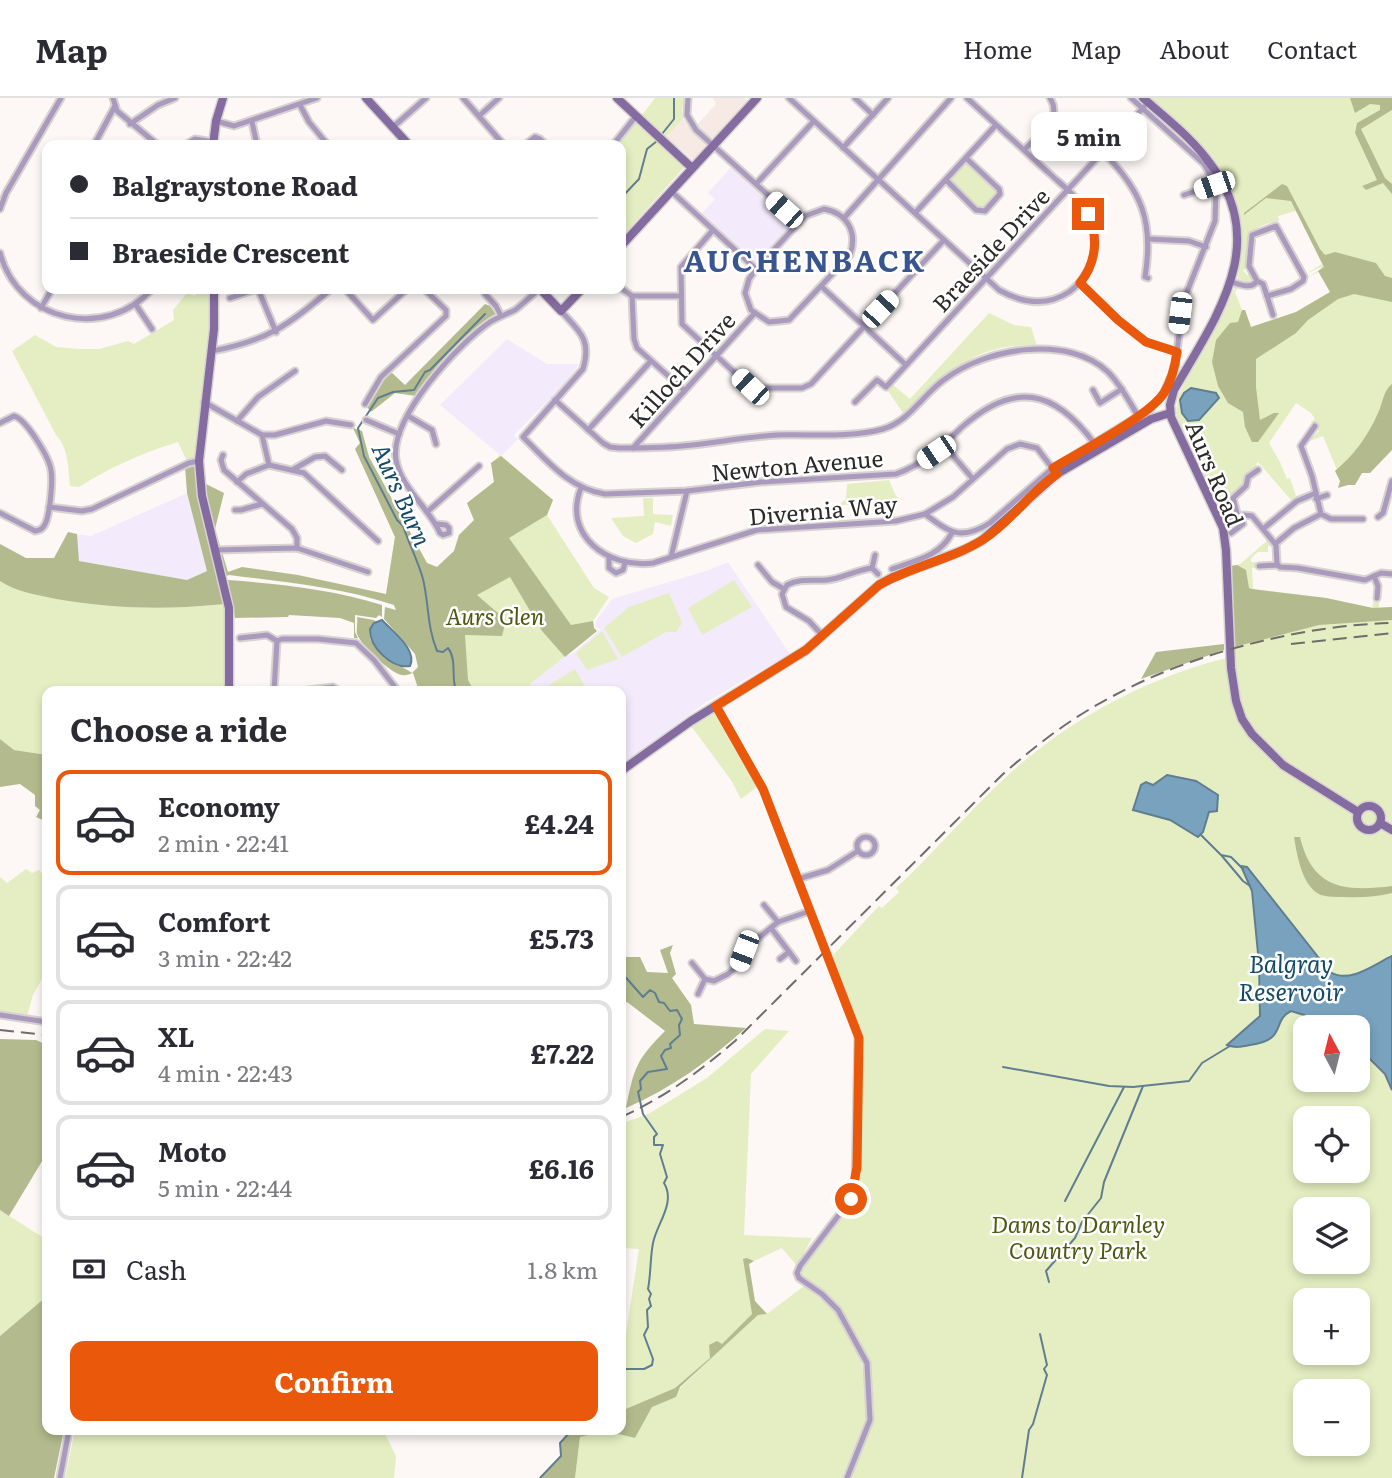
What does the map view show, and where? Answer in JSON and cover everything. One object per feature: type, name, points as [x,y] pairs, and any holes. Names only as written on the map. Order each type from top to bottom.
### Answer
[{"type":"street","points":[[0,209],[6,193],[61,98]]},
{"type":"street","points":[[113,98],[117,111],[151,140]]},
{"type":"street","points":[[130,124],[158,105],[175,98]]},
{"type":"street","points":[[213,140],[223,98]]},
{"type":"street","points":[[216,121],[234,126],[252,122],[317,98]]},
{"type":"street","points":[[366,98],[405,140]]},
{"type":"street","points":[[393,127],[426,98]]},
{"type":"street","points":[[463,98],[500,140]]},
{"type":"street","points":[[479,116],[499,98]]},
{"type":"street","points":[[617,98],[692,168]]},
{"type":"street","points":[[688,98],[686,108],[689,122],[799,223]]},
{"type":"street","points":[[626,240],[757,98]]},
{"type":"street","points":[[789,98],[999,290],[1027,302],[1055,299],[1086,276],[1094,254],[1095,232],[1088,214],[1068,191],[967,98]]},
{"type":"street","points":[[855,98],[873,115]]},
{"type":"street","points":[[843,148],[888,98]]},
{"type":"street","points":[[844,218],[951,98]]},
{"type":"street","points":[[1024,150],[1053,118],[1055,110],[1050,98]]},
{"type":"street","name":"Aurs Road","points":[[1131,98],[1145,103],[1200,150],[1224,186],[1231,203],[1237,235],[1231,282],[1223,304],[1174,390],[1170,405],[1170,413],[1221,523],[1226,550],[1231,673],[1236,701],[1242,719],[1252,734],[1283,765],[1358,813]]},
{"type":"street","points":[[925,514],[952,533],[974,532],[990,523],[1094,443],[1150,409],[1163,394],[1172,377],[1183,302],[1206,247],[1217,208],[1214,185],[1203,164],[1145,103]]},
{"type":"street","name":"Braeside Drive","points":[[855,402],[877,380],[886,387],[1068,191],[1145,103]]},
{"type":"street","points":[[300,105],[322,140]]},
{"type":"street","points":[[97,140],[115,106]]},
{"type":"street","points":[[616,140],[636,116]]},
{"type":"street","points":[[756,184],[814,121]]},
{"type":"street","points":[[252,122],[256,140]]},
{"type":"street","points":[[915,213],[996,125]]},
{"type":"street","points":[[1103,152],[1133,186],[1143,210],[1149,239],[1145,277],[1148,278]]},
{"type":"street","points":[[946,180],[976,210],[985,211],[1000,194],[999,189],[966,158]]},
{"type":"street","points":[[1184,195],[1214,185]]},
{"type":"street","points":[[671,191],[757,269]]},
{"type":"street","points":[[824,209],[837,212],[844,218],[852,233],[852,249],[846,260],[789,320],[769,322],[754,314],[745,293],[749,279],[799,223],[811,212],[824,209]]},
{"type":"street","points":[[1267,296],[1291,289],[1301,283],[1304,277],[1276,226],[1252,234],[1249,267],[1257,281],[1263,284],[1273,315]]},
{"type":"street","points":[[713,230],[681,267],[681,324],[750,387],[807,387],[811,384],[944,240]]},
{"type":"street","points":[[1149,239],[1179,240],[1206,247]]},
{"type":"street","points":[[0,253],[1,262],[18,289],[51,313],[80,320],[110,316],[136,305],[147,294]]},
{"type":"street","points":[[1231,282],[1250,286],[1257,281]]},
{"type":"street","points":[[1080,283],[1118,320],[1146,342],[1177,352]]},
{"type":"street","points":[[822,287],[906,365]]},
{"type":"street","points":[[626,292],[632,296],[680,296]]},
{"type":"street","points":[[41,308],[49,294]]},
{"type":"street","points":[[214,294],[212,351],[199,461],[202,496],[228,604],[229,686]]},
{"type":"street","points":[[230,298],[242,294]]},
{"type":"street","points":[[260,294],[276,332]]},
{"type":"street","points":[[350,294],[373,320],[402,294]]},
{"type":"street","points":[[365,404],[384,374],[446,316],[446,310],[429,294]]},
{"type":"street","points":[[485,294],[496,306],[500,316]]},
{"type":"street","points":[[437,524],[399,469],[396,450],[399,434],[418,396],[434,376],[478,332],[515,309],[533,294]]},
{"type":"street","points":[[544,294],[584,335],[586,360],[583,369],[555,400],[610,447],[682,446],[777,435],[869,432],[885,428],[904,418],[932,389],[959,369],[989,356],[1016,351],[1051,350],[1083,356],[1109,373],[1138,416]]},
{"type":"street","points":[[561,311],[577,294]]},
{"type":"street","points":[[212,351],[244,344],[276,332],[324,295]]},
{"type":"street","points":[[632,296],[635,345],[684,390]]},
{"type":"street","points":[[136,305],[152,329]]},
{"type":"street","name":"Killoch Drive","points":[[633,448],[754,314]]},
{"type":"street","points":[[588,430],[652,361]]},
{"type":"street","points":[[237,421],[258,397],[295,371]]},
{"type":"street","points":[[288,375],[293,383]]},
{"type":"street","points":[[1093,390],[1102,406],[1122,389]]},
{"type":"street","points":[[362,391],[370,395]]},
{"type":"street","name":"Newton Avenue","points":[[555,400],[523,437],[554,468],[581,488],[605,494],[687,491],[761,482],[896,474],[920,463],[978,414],[1002,401],[1021,396],[1040,399],[1061,408],[1080,424],[1094,443]]},
{"type":"street","points":[[204,402],[262,435],[275,435],[326,421],[351,425]]},
{"type":"street","points":[[626,767],[691,720],[796,657],[879,585],[892,577],[964,550],[987,537],[1055,471],[1151,419],[1170,413]]},
{"type":"street","points":[[408,416],[427,426],[435,434],[436,444]]},
{"type":"street","points":[[0,423],[9,417],[21,418],[47,459],[52,480],[47,521],[38,531],[0,513]]},
{"type":"street","points":[[366,420],[399,434]]},
{"type":"street","points":[[377,433],[380,426]]},
{"type":"street","points":[[1315,426],[1302,443],[1301,449],[1321,514],[1331,519],[1363,519]]},
{"type":"street","points":[[435,434],[443,433]]},
{"type":"street","points":[[262,435],[269,465]]},
{"type":"street","name":"Divernia Way","points":[[581,488],[575,507],[578,521],[599,551],[625,564],[646,564],[757,530],[896,521],[925,514],[953,497],[1007,449],[1020,444],[1037,448],[1055,471]]},
{"type":"street","points":[[944,445],[973,479]]},
{"type":"street","points":[[1292,452],[1301,449]]},
{"type":"street","points":[[223,455],[221,465],[292,529],[298,548]]},
{"type":"street","points":[[294,469],[325,456],[342,470]]},
{"type":"street","points":[[48,507],[82,511],[92,509],[189,463],[199,461]]},
{"type":"street","points":[[237,482],[246,474],[269,465],[294,469],[310,477],[378,541]]},
{"type":"street","points":[[467,465],[472,471]]},
{"type":"street","points":[[427,512],[479,466]]},
{"type":"street","points":[[1231,533],[1243,524],[1233,498],[1246,486],[1248,478],[1258,470]]},
{"type":"street","points":[[1378,517],[1390,496],[1392,481]]},
{"type":"street","points":[[671,557],[687,491]]},
{"type":"street","points":[[1263,529],[1297,501],[1327,495]]},
{"type":"street","points":[[235,510],[262,504]]},
{"type":"street","points":[[1275,544],[1294,527],[1321,514]]},
{"type":"street","points":[[1221,523],[1252,516],[1275,544],[1278,565]]},
{"type":"street","points":[[892,569],[899,564],[937,553],[946,545],[952,533]]},
{"type":"street","points":[[216,550],[298,548],[368,572]]},
{"type":"street","points":[[872,568],[875,555]]},
{"type":"street","points":[[610,558],[609,568],[616,573],[622,570],[625,564]]},
{"type":"street","points":[[768,562],[760,567],[772,583],[783,589]]},
{"type":"street","points":[[1259,566],[1278,565],[1365,580],[1381,573],[1392,574]]},
{"type":"street","points":[[822,636],[809,621],[786,607],[782,599],[783,589],[793,581],[830,580],[855,570],[872,568]]},
{"type":"street","points":[[872,568],[878,574]]},
{"type":"street","points":[[1374,576],[1378,586],[1377,598]]},
{"type":"street","points":[[240,638],[267,635],[277,641],[318,639],[356,643],[374,660],[394,686]]},
{"type":"street","points":[[274,686],[277,641]]},
{"type":"street","points":[[716,706],[763,789],[859,1038],[855,1187],[845,1208],[797,1273],[799,1278],[822,1294],[838,1310],[867,1363],[870,1420],[847,1478]]},
{"type":"street","name":"Aurs Road","points":[[1364,807],[1376,808],[1380,814],[1380,822],[1374,828],[1363,828],[1357,820],[1358,813],[1364,807]]},
{"type":"street","name":"Aurs Road","points":[[1380,822],[1392,830]]},
{"type":"street","points":[[856,831],[860,838]]},
{"type":"street","points":[[869,837],[873,841],[875,847],[872,852],[863,855],[858,851],[856,846],[860,838],[869,837]]},
{"type":"street","points":[[798,879],[828,870],[858,851]]},
{"type":"street","points":[[872,852],[878,858]]},
{"type":"street","points":[[764,905],[778,922]]},
{"type":"street","points":[[692,963],[705,979],[714,981],[738,965],[746,948],[778,922],[810,911]]},
{"type":"street","points":[[771,928],[796,961]]},
{"type":"street","points":[[780,959],[789,952]]},
{"type":"street","points":[[698,995],[705,979]]},
{"type":"street","points":[[0,1015],[42,1022]]},
{"type":"street","points":[[60,1478],[68,1435]]},
{"type":"shaded area","points":[[713,98],[744,98],[748,101],[715,137],[711,138],[697,125],[716,104]]},
{"type":"shaded area","points":[[683,119],[706,142],[705,148],[693,160],[666,137]]},
{"type":"shaded area","points":[[732,166],[791,221],[792,225],[759,261],[754,262],[702,213],[715,199],[708,193]]},
{"type":"shaded area","points":[[507,339],[547,364],[579,364],[564,385],[514,435],[518,439],[501,456],[440,405]]},
{"type":"shaded area","points":[[187,493],[207,571],[187,580],[79,561],[77,534],[91,536]]},
{"type":"shaded area","points":[[728,562],[790,654],[706,702],[626,762],[626,686],[531,686],[530,684],[560,659],[573,653],[601,629],[595,628],[596,621],[612,599]]},
{"type":"green space","points":[[655,98],[684,98],[683,119],[666,137],[642,115]]},
{"type":"green space","points":[[1150,98],[1392,98],[1392,427],[1348,474],[1335,471],[1337,470],[1323,436],[1307,442],[1319,431],[1311,422],[1315,419],[1311,413],[1296,403],[1269,443],[1287,479],[1290,478],[1296,496],[1291,500],[1258,462],[1258,467],[1231,497],[1234,512],[1227,514],[1227,517],[1188,443],[1186,432],[1182,431],[1176,413],[1178,396],[1235,288],[1238,288],[1235,292],[1251,327],[1296,312],[1330,292],[1319,272],[1308,277],[1321,267],[1306,274],[1322,264],[1296,211],[1278,216],[1279,221],[1254,231],[1249,241],[1248,268],[1243,270],[1253,278],[1249,282],[1238,279],[1240,217],[1230,189],[1211,155]]},
{"type":"green space","points":[[1350,98],[1392,98],[1392,110],[1361,129],[1385,178],[1392,184],[1392,194],[1383,183],[1366,190],[1362,186],[1377,180],[1355,133],[1357,123],[1380,110],[1380,105],[1370,104],[1355,113]]},
{"type":"green space","points":[[635,118],[685,166],[626,232],[626,140],[618,140]]},
{"type":"green space","points":[[965,163],[969,163],[997,190],[995,197],[986,206],[978,206],[951,182],[951,178]]},
{"type":"green space","points":[[1282,184],[1287,186],[1325,255],[1335,252],[1376,263],[1385,276],[1392,278],[1392,302],[1354,294],[1338,299],[1308,320],[1296,333],[1256,359],[1260,420],[1279,413],[1258,442],[1252,442],[1245,427],[1243,412],[1228,403],[1218,386],[1212,362],[1216,340],[1230,323],[1238,322],[1242,310],[1245,310],[1251,327],[1296,312],[1330,292],[1318,271],[1324,267],[1291,201],[1266,198],[1244,215]]},
{"type":"green space","points":[[186,294],[208,294],[210,312],[194,458],[186,459],[178,442],[127,461],[79,487],[70,486],[63,446],[12,351],[35,335],[56,347],[78,349],[99,349],[128,341],[134,344],[174,320],[173,310]]},
{"type":"green space","points":[[485,304],[496,314],[453,352],[416,396],[395,393],[371,412],[366,406],[390,371],[405,385]]},
{"type":"green space","points":[[989,313],[1014,325],[1031,327],[1037,346],[1015,346],[978,355],[947,374],[903,413],[888,391],[893,385],[910,399]]},
{"type":"green space","points":[[1392,384],[1392,450],[1370,473],[1362,473],[1355,485],[1338,488],[1340,481],[1335,471],[1365,437]]},
{"type":"green space","name":"Aurs Glen","points":[[353,428],[362,431],[369,457],[427,563],[437,567],[454,551],[459,535],[474,520],[467,503],[494,482],[491,463],[500,455],[553,500],[547,515],[594,588],[609,597],[593,621],[597,631],[530,684],[531,686],[430,686],[389,595],[386,594],[395,537],[355,449],[360,443]]},
{"type":"green space","points":[[353,428],[362,431],[369,457],[427,563],[437,567],[454,551],[459,535],[474,520],[467,503],[494,482],[491,463],[501,456],[553,500],[547,515],[509,538],[571,625],[593,621],[597,631],[565,657],[542,631],[510,577],[477,595],[506,620],[502,636],[465,635],[468,680],[471,686],[417,686],[413,673],[403,675],[391,670],[359,639],[357,617],[374,620],[376,622],[370,630],[370,638],[380,652],[412,673],[418,667],[415,654],[384,619],[385,607],[396,610],[394,605],[374,599],[312,586],[229,575],[220,578],[225,604],[161,608],[119,607],[42,596],[0,581],[0,544],[26,558],[54,558],[68,532],[77,534],[79,561],[187,580],[207,571],[187,493],[185,467],[201,466],[204,483],[224,493],[215,529],[228,572],[242,567],[298,575],[386,594],[395,537],[355,449],[360,443]]},
{"type":"green space","points":[[889,480],[896,496],[900,498],[888,504],[841,505],[846,499],[847,484]]},
{"type":"green space","points":[[643,498],[653,498],[653,514],[673,515],[671,526],[655,522],[653,534],[636,543],[623,536],[611,518],[644,516]]},
{"type":"green space","name":"Dams to Darnley Country Park","points":[[1268,540],[1272,546],[1268,546],[1268,552],[1258,552],[1251,558],[1251,562],[1273,563],[1252,568],[1253,589],[1326,598],[1372,608],[1374,599],[1379,600],[1379,608],[1392,607],[1392,1478],[851,1478],[874,1415],[870,1362],[842,1309],[800,1274],[801,1268],[834,1223],[853,1203],[857,1185],[860,1042],[833,955],[879,906],[882,908],[899,892],[896,888],[991,791],[1029,757],[1112,702],[1172,675],[1234,656],[1231,566],[1240,564]]},
{"type":"green space","points":[[1237,565],[1246,570],[1249,588],[1326,598],[1373,608],[1392,607],[1392,620],[1319,625],[1234,647],[1231,566]]},
{"type":"green space","points":[[228,580],[286,585],[344,595],[382,605],[382,617],[355,615],[355,632],[358,638],[354,638],[354,623],[340,618],[289,615],[235,618]]},
{"type":"green space","points":[[734,580],[752,607],[702,635],[688,608]]},
{"type":"green space","points":[[0,581],[34,594],[98,605],[161,608],[225,604],[224,686],[42,686],[42,754],[14,750],[0,739]]},
{"type":"green space","points":[[669,593],[682,623],[676,632],[666,632],[622,657],[604,628],[629,607]]},
{"type":"green space","points":[[602,631],[618,659],[587,670],[576,653]]},
{"type":"green space","points":[[1224,644],[1224,650],[1141,679],[1156,652]]},
{"type":"green space","points":[[575,669],[585,686],[548,686]]},
{"type":"green space","points":[[714,713],[719,717],[757,787],[741,799],[731,780],[691,726]]},
{"type":"green space","points":[[0,739],[14,750],[42,754],[42,820],[36,817],[40,810],[35,806],[35,795],[20,784],[0,787]]},
{"type":"green space","points":[[1294,837],[1300,837],[1305,854],[1322,877],[1345,887],[1392,886],[1392,893],[1362,897],[1321,895],[1305,878]]},
{"type":"green space","points":[[26,869],[32,873],[39,870],[42,874],[42,979],[33,995],[27,1016],[0,1012],[0,877],[7,883]]},
{"type":"green space","points":[[673,945],[670,953],[676,974],[672,978],[691,1005],[694,1024],[746,1028],[689,1073],[626,1108],[638,1065],[665,1031],[626,1002],[626,957],[640,957],[647,972],[668,973],[660,950]]},
{"type":"green space","points":[[765,1029],[789,1031],[751,1074],[744,1235],[812,1238],[797,1266],[782,1248],[754,1261],[747,1258],[752,1314],[722,1345],[710,1345],[710,1358],[758,1315],[767,1314],[804,1286],[834,1310],[861,1360],[866,1389],[867,1416],[842,1478],[575,1478],[580,1437],[623,1435],[635,1438],[652,1407],[678,1390],[708,1361],[675,1388],[626,1409],[626,1334],[639,1249],[626,1248],[626,1122],[650,1113],[707,1078]]},
{"type":"green space","points":[[0,1039],[36,1040],[42,1043],[42,1161],[9,1216],[0,1210]]},
{"type":"green space","points":[[0,1210],[42,1237],[42,1300],[0,1336]]},
{"type":"green space","points":[[743,1259],[754,1261],[749,1264],[755,1301],[767,1314],[758,1315],[680,1387],[676,1397],[652,1407],[635,1438],[623,1435],[626,1435],[626,1409],[675,1388],[710,1358],[709,1345],[717,1341],[722,1344],[752,1314]]},
{"type":"green space","points":[[42,1300],[42,1435],[63,1435],[54,1478],[0,1478],[0,1336]]},
{"type":"green space","points":[[74,1435],[386,1435],[396,1456],[394,1478],[65,1478]]},
{"type":"green space","points":[[567,1435],[589,1435],[580,1437],[575,1478],[540,1478],[561,1456],[560,1443]]},
{"type":"water","points":[[1191,388],[1216,393],[1219,398],[1199,420],[1188,421],[1182,413],[1180,400]]},
{"type":"water","points":[[382,620],[407,647],[412,660],[410,666],[389,660],[373,643],[370,629],[374,623]]},
{"type":"water","points":[[1167,775],[1196,781],[1218,795],[1217,811],[1209,812],[1203,832],[1198,837],[1170,820],[1133,810],[1141,785],[1146,782],[1153,785]]},
{"type":"water","name":"Balgray Reservoir","points":[[1241,866],[1247,867],[1330,972],[1353,975],[1392,956],[1392,1090],[1385,1074],[1370,1059],[1370,1015],[1304,1015],[1291,1011],[1285,1015],[1270,1039],[1241,1047],[1227,1045],[1260,1016],[1259,964],[1252,891]]},
{"type":"waterway","name":"Aurs Burn","points":[[662,134],[674,119],[674,98]]},
{"type":"waterway","name":"Aurs Burn","points":[[626,193],[639,179],[647,149],[657,141]]},
{"type":"waterway","name":"Aurs Burn","points":[[455,686],[451,652],[448,648],[443,652],[437,651],[434,642],[419,566],[403,526],[397,520],[364,456],[358,428],[378,398],[393,392],[414,390],[425,372],[485,314]]},
{"type":"waterway","points":[[1201,835],[1221,855],[1231,857],[1243,869]]},
{"type":"waterway","points":[[1222,856],[1250,886]]},
{"type":"waterway","name":"Aurs Burn","points":[[626,978],[643,997],[650,990],[670,1011],[677,1010],[682,1019],[679,1025],[680,1035],[661,1056],[667,1069],[648,1072],[640,1081],[641,1089],[638,1092],[643,1114],[657,1134],[654,1137],[654,1145],[663,1145],[660,1154],[667,1177],[664,1183],[668,1198],[653,1243],[648,1289],[651,1306],[647,1310],[648,1327],[644,1335],[653,1359],[652,1365],[644,1369],[626,1369]]},
{"type":"waterway","points":[[1003,1067],[1109,1086],[1133,1087],[1189,1081],[1202,1063],[1230,1046]]},
{"type":"waterway","points":[[1049,1282],[1046,1271],[1075,1238],[1082,1222],[1101,1198],[1104,1182],[1143,1086]]},
{"type":"waterway","points":[[1065,1201],[1124,1087]]},
{"type":"waterway","points":[[1022,1478],[1029,1430],[1047,1375],[1040,1334]]},
{"type":"waterway","name":"Aurs Burn","points":[[540,1478],[561,1456],[560,1443],[567,1435]]},
{"type":"railway","points":[[626,1114],[681,1083],[735,1041],[1002,775],[1070,721],[1146,680],[1214,654],[1323,629],[1392,623]]},
{"type":"railway","points":[[1291,644],[1392,633]]},
{"type":"railway","points":[[0,1030],[42,1034]]},
{"type":"district","name":"AUCHENBACK","points":[[805,259]]},
{"type":"route","points":[[851,1199],[857,1167],[859,1038],[763,789],[716,706],[806,650],[879,585],[892,577],[964,550],[987,537],[1057,474],[1053,468],[1150,409],[1157,402],[1172,377],[1177,352],[1146,342],[1118,320],[1080,283],[1091,265],[1096,242],[1088,214]]}]
